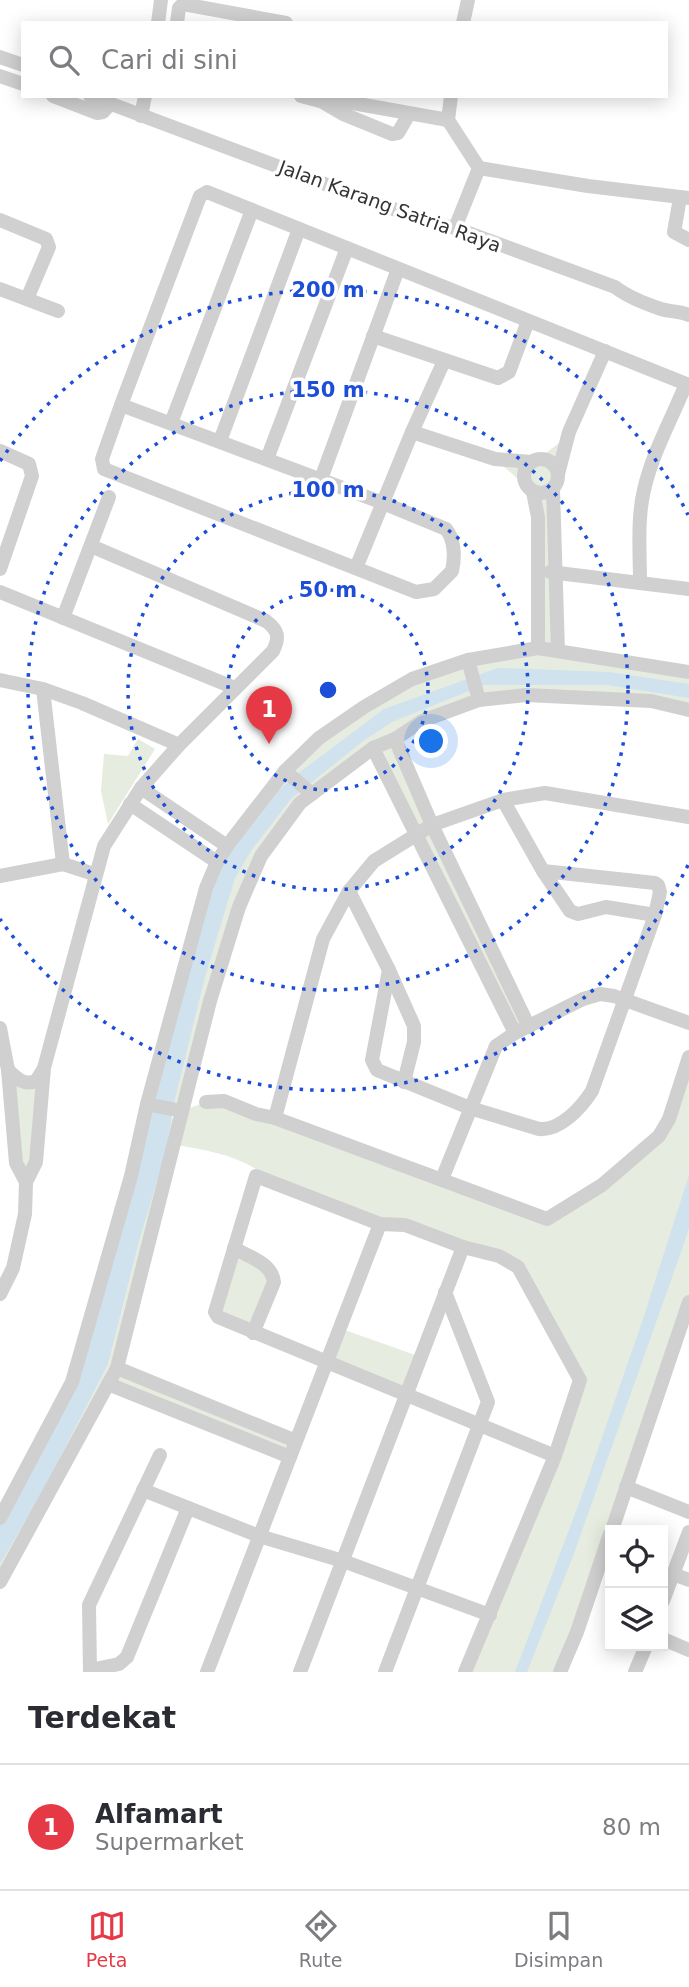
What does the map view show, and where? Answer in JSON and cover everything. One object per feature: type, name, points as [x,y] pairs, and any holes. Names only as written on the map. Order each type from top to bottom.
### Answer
[{"type":"street","points":[[158,21],[160,0]]},
{"type":"street","points":[[463,21],[468,0]]},
{"type":"street","points":[[177,21],[181,5],[207,4],[278,21]]},
{"type":"street","points":[[0,57],[21,64]]},
{"type":"street","points":[[0,76],[21,83]]},
{"type":"street","points":[[59,98],[97,113],[103,112],[110,104]]},
{"type":"street","name":"Jalan Karang Satria Raya","points":[[95,98],[370,201],[432,223],[455,228],[615,287],[664,310],[689,314]]},
{"type":"street","points":[[141,116],[145,98]]},
{"type":"street","points":[[310,98],[448,120]]},
{"type":"street","points":[[451,98],[448,120],[479,167],[587,186],[684,198],[674,232],[677,236],[689,240]]},
{"type":"street","points":[[320,100],[343,114],[392,134],[400,130],[409,114]]},
{"type":"street","points":[[455,228],[479,167]]},
{"type":"street","points":[[121,405],[383,502],[450,532],[453,546],[452,571],[434,589],[419,593],[107,471],[102,465],[121,405],[200,196],[211,192],[688,385],[649,471],[644,490],[641,505],[640,583]]},
{"type":"street","points":[[171,423],[252,210]]},
{"type":"street","points":[[0,220],[49,242],[27,299]]},
{"type":"street","points":[[220,441],[299,229]]},
{"type":"street","points":[[267,459],[347,248]]},
{"type":"street","points":[[321,479],[398,269]]},
{"type":"street","points":[[0,289],[58,311]]},
{"type":"street","points":[[373,336],[502,378],[509,372],[528,321]]},
{"type":"street","points":[[495,459],[530,489],[544,494],[553,489],[569,432],[605,351]]},
{"type":"street","points":[[356,568],[444,361]]},
{"type":"street","points":[[412,432],[495,459],[548,460],[555,466],[558,474]]},
{"type":"street","points":[[538,648],[538,517],[530,489],[523,478],[525,469],[569,432]]},
{"type":"street","points":[[0,451],[29,464],[32,476],[0,569]]},
{"type":"street","points":[[553,489],[558,651]]},
{"type":"street","points":[[63,618],[109,497]]},
{"type":"street","points":[[0,1294],[13,1268],[24,1214],[26,1182],[36,1162],[44,1069],[94,874],[104,846],[141,788],[179,745],[273,651],[278,638],[276,629],[265,621],[91,546]]},
{"type":"street","points":[[538,570],[689,589]]},
{"type":"street","points":[[0,592],[235,688]]},
{"type":"street","points":[[0,1518],[72,1382],[151,1105],[185,961],[206,888],[227,846],[285,771],[318,738],[412,679],[538,648],[689,672]]},
{"type":"street","points":[[470,666],[478,696]]},
{"type":"street","points":[[0,680],[43,689],[82,703],[179,745]]},
{"type":"street","points":[[43,689],[63,864]]},
{"type":"street","points":[[0,1582],[117,1368],[177,1111],[244,894],[261,856],[300,803],[373,748],[395,739],[422,721],[478,696],[526,695],[651,701],[689,710]]},
{"type":"street","points":[[395,739],[472,909],[522,1030]]},
{"type":"street","points":[[373,748],[457,915],[522,1030]]},
{"type":"street","points":[[285,771],[312,794]]},
{"type":"street","points":[[141,788],[227,846]]},
{"type":"street","points":[[275,1118],[323,939],[349,891],[374,861],[432,825],[503,800],[545,793],[689,817]]},
{"type":"street","points":[[503,800],[543,871],[573,913],[606,907],[655,915]]},
{"type":"street","points":[[130,804],[217,862]]},
{"type":"street","points":[[0,876],[63,864],[94,874]]},
{"type":"street","points":[[389,970],[372,1060],[377,1070],[470,1108],[538,1129],[555,1127],[579,1108],[592,1091],[655,915],[660,892],[658,885],[654,883],[543,871]]},
{"type":"street","points":[[349,891],[414,1026],[414,1042],[404,1082]]},
{"type":"street","points":[[457,915],[472,909]]},
{"type":"street","points":[[442,1179],[493,1049],[522,1030],[592,997],[607,994],[689,1023]]},
{"type":"street","points":[[0,1028],[8,1070],[16,1163],[26,1182]]},
{"type":"street","points":[[206,1102],[224,1101],[256,1114],[275,1118],[543,1218],[550,1218],[602,1185],[659,1136],[669,1119],[689,1057]]},
{"type":"street","points":[[8,1070],[18,1080],[30,1084],[36,1082],[44,1069]]},
{"type":"street","points":[[151,1105],[177,1111]]},
{"type":"street","points":[[465,1672],[555,1456],[580,1380],[578,1373],[518,1267],[499,1255],[463,1247],[405,1225],[380,1224],[256,1176],[215,1312],[222,1320],[555,1456]]},
{"type":"street","points":[[207,1672],[380,1224]]},
{"type":"street","points":[[300,1672],[463,1247]]},
{"type":"street","points":[[234,1248],[269,1267],[273,1272],[274,1282],[253,1333]]},
{"type":"street","points":[[385,1672],[488,1400],[445,1292]]},
{"type":"street","points":[[613,1525],[689,1303]]},
{"type":"street","points":[[117,1368],[296,1440]]},
{"type":"street","points":[[107,1384],[290,1457]]},
{"type":"street","points":[[172,1410],[179,1393]]},
{"type":"street","points":[[160,1455],[89,1605],[90,1671],[119,1664],[127,1657],[188,1508]]},
{"type":"street","points":[[626,1487],[689,1512]]},
{"type":"street","points":[[143,1490],[259,1536],[343,1561],[490,1615]]},
{"type":"street","points":[[668,1588],[689,1532]]},
{"type":"street","points":[[560,1672],[577,1632],[605,1550]]},
{"type":"street","points":[[673,1574],[689,1580]]},
{"type":"street","points":[[668,1641],[689,1650]]},
{"type":"street","points":[[635,1672],[644,1651]]},
{"type":"shaded area","points":[[559,443],[557,482],[553,489],[558,651],[689,672],[689,710],[651,701],[479,700],[395,739],[529,1027],[515,1033],[373,748],[300,803],[261,856],[182,1111],[206,1102],[224,1101],[543,1218],[659,1136],[689,1057],[689,1302],[611,1525],[605,1525],[605,1543],[560,1672],[465,1672],[580,1380],[518,1267],[256,1176],[256,1169],[237,1159],[174,1145],[117,1368],[296,1441],[290,1457],[108,1384],[0,1582],[0,1518],[56,1413],[171,1116],[177,1125],[181,1111],[164,1107],[206,888],[285,771],[412,679],[538,648],[533,492],[495,459],[529,460]]},
{"type":"shaded area","points":[[138,739],[155,749],[108,824],[101,791],[104,754],[128,756]]},
{"type":"shaded area","points":[[44,1068],[26,1182],[8,1070],[30,1084]]},
{"type":"shaded area","points":[[234,1248],[273,1272],[253,1333],[218,1317]]},
{"type":"shaded area","points":[[339,1328],[421,1357],[406,1395],[326,1363]]},
{"type":"water","points":[[498,668],[609,672],[689,684],[689,698],[608,685],[484,685],[392,722],[363,741],[291,799],[251,851],[235,878],[205,977],[174,1103],[166,1151],[139,1241],[108,1364],[41,1494],[0,1564],[0,1522],[74,1385],[212,889],[225,860],[279,790],[384,709]]},
{"type":"water","points":[[689,1175],[689,1228],[680,1255],[573,1556],[527,1672],[515,1672],[580,1501]]},
{"type":"place","name":"Alfamart","points":[[269,744]]}]
